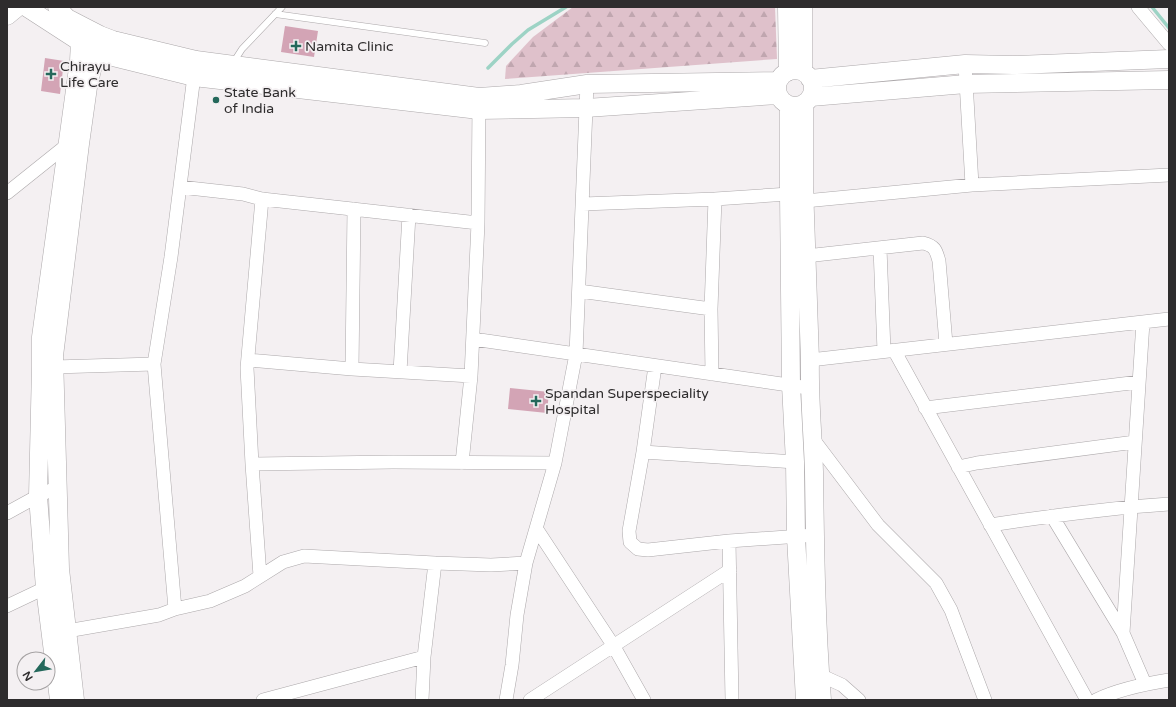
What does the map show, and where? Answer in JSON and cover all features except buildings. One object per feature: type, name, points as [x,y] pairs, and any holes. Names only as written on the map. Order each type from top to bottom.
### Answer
[{"type":"street","points":[[7,16],[18,7]]},
{"type":"street","points":[[26,7],[90,38]]},
{"type":"street","points":[[57,7],[113,57],[195,69],[479,103],[586,108],[795,88],[965,64],[1013,65],[1169,59]]},
{"type":"street","points":[[787,7],[795,88],[797,197],[791,385],[795,462],[796,537],[805,700]]},
{"type":"street","points":[[795,88],[803,7]]},
{"type":"street","points":[[1138,7],[1169,44]]},
{"type":"street","points":[[59,700],[44,588],[38,496],[41,337],[79,61],[90,38]]},
{"type":"street","points":[[75,700],[60,569],[54,356],[88,87],[90,38]]},
{"type":"street","points":[[965,64],[972,185]]},
{"type":"street","points":[[195,69],[231,65],[479,103],[521,94],[587,84],[795,88],[1169,80]]},
{"type":"street","points":[[176,609],[154,364],[171,257],[195,69]]},
{"type":"street","points":[[506,700],[512,665],[517,616],[526,563],[555,463],[576,354],[587,84]]},
{"type":"street","points":[[462,463],[471,376],[473,339],[478,223],[479,103]]},
{"type":"street","points":[[7,193],[67,145]]},
{"type":"street","points":[[583,204],[797,197],[972,185],[1169,175]]},
{"type":"street","points":[[180,187],[243,194],[262,199],[478,223]]},
{"type":"street","points":[[797,197],[806,256],[810,360],[809,388],[813,439],[815,535],[822,700]]},
{"type":"street","points":[[260,576],[247,368],[262,199]]},
{"type":"street","points":[[712,374],[711,309],[715,199]]},
{"type":"street","points":[[352,368],[354,209]]},
{"type":"street","points":[[400,372],[409,215]]},
{"type":"street","points":[[806,256],[923,243],[931,245],[937,252],[939,261],[946,344]]},
{"type":"street","points":[[880,248],[889,351],[925,408],[1087,700]]},
{"type":"street","points":[[579,291],[711,309]]},
{"type":"street","points":[[810,360],[1169,319]]},
{"type":"street","points":[[1124,633],[1143,322]]},
{"type":"street","points":[[473,339],[809,388]]},
{"type":"street","points":[[248,360],[471,376]]},
{"type":"street","points":[[54,367],[154,364]]},
{"type":"street","points":[[656,366],[629,531],[630,542],[638,549],[648,550],[729,541],[815,535]]},
{"type":"street","points":[[925,408],[1139,382]]},
{"type":"street","points":[[813,439],[878,525],[936,583],[951,610],[985,700]]},
{"type":"street","points":[[958,467],[977,463],[1135,442]]},
{"type":"street","points":[[643,452],[795,462]]},
{"type":"street","points":[[252,464],[393,462],[555,463]]},
{"type":"street","points":[[7,513],[58,487]]},
{"type":"street","points":[[990,525],[1131,506],[1169,504]]},
{"type":"street","points":[[1052,516],[1124,633],[1145,684]]},
{"type":"street","points":[[536,528],[613,645],[644,700]]},
{"type":"street","points":[[729,541],[732,700]]},
{"type":"street","points":[[67,631],[159,615],[210,600],[245,586],[283,562],[304,556],[492,565],[526,563]]},
{"type":"street","points":[[422,700],[424,657],[435,563]]},
{"type":"street","points":[[530,700],[730,570]]},
{"type":"street","points":[[7,606],[44,588]]},
{"type":"street","points":[[263,700],[424,657]]},
{"type":"street","points":[[820,675],[842,685],[859,700]]},
{"type":"street","points":[[1096,700],[1145,684],[1169,680]]},
{"type":"lane","points":[[231,65],[242,49],[282,7]]},
{"type":"lane","points":[[275,14],[485,43]]},
{"type":"green space","points":[[573,7],[775,7],[777,59],[505,79],[506,66],[533,37]]},
{"type":"waterway","points":[[488,68],[528,30],[566,7]]},
{"type":"waterway","points":[[1152,7],[1169,28]]},
{"type":"place","name":"Namita Clinic","points":[[296,46]]},
{"type":"place","name":"Chirayu Life Care","points":[[51,74]]},
{"type":"place","name":"State Bank of India","points":[[216,100]]},
{"type":"place","name":"Spandan Superspeciality Hospital","points":[[536,401]]}]
